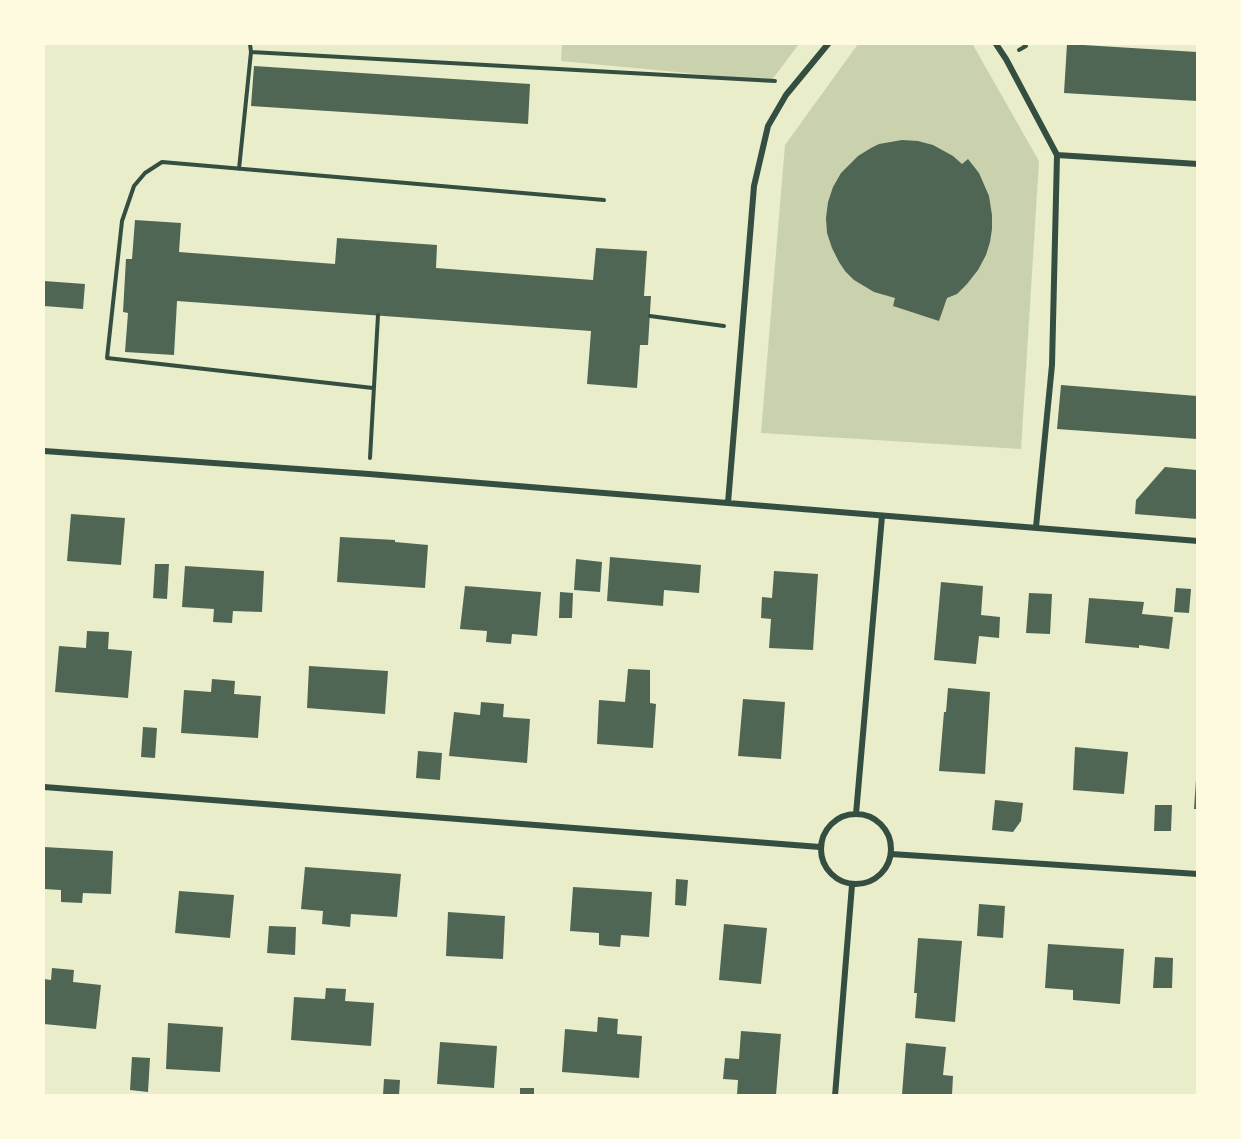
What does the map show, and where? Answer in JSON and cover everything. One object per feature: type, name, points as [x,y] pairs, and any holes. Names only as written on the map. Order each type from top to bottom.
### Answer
[{"type":"street","points":[[728,503],[754,186],[768,126],[786,95],[828,44]]},
{"type":"street","points":[[996,44],[1057,155],[1052,365],[1036,527]]},
{"type":"street","points":[[1057,155],[1197,164]]},
{"type":"street","points":[[44,451],[369,474],[1197,541]]},
{"type":"street","points":[[856,814],[882,516]]},
{"type":"street","points":[[44,787],[820,847]]},
{"type":"street","points":[[856,814],[868,816],[886,831],[891,842],[891,854],[882,874],[863,884],[852,885],[832,876],[825,868],[820,847],[822,836],[828,827],[845,815],[856,814]]},
{"type":"street","points":[[891,854],[1197,874]]},
{"type":"street","points":[[835,1095],[852,885]]},
{"type":"path","points":[[239,169],[250,44]]},
{"type":"path","points":[[251,52],[796,82]]},
{"type":"path","points":[[373,388],[107,358],[122,221],[134,186],[145,173],[162,162],[604,200]]},
{"type":"path","points":[[369,474],[378,315]]},
{"type":"path","points":[[650,316],[728,326],[743,323]]},
{"type":"green space","points":[[562,44],[799,44],[771,81],[561,61]]},
{"type":"green space","points":[[858,44],[973,45],[1039,161],[1021,449],[761,433],[785,145]]},
{"type":"building","points":[[1067,44],[1197,52],[1197,101],[1064,93]]},
{"type":"building","points":[[254,66],[530,84],[528,124],[251,106]]},
{"type":"building","points":[[902,140],[933,145],[962,164],[968,159],[979,173],[989,196],[992,229],[986,255],[967,284],[957,294],[947,298],[939,321],[893,306],[895,298],[874,292],[854,280],[839,262],[827,233],[828,202],[841,173],[858,156],[871,148],[879,144]]},
{"type":"building","points":[[135,220],[181,223],[179,252],[335,264],[337,238],[437,245],[436,268],[593,280],[596,248],[647,251],[644,296],[651,296],[648,345],[640,345],[637,388],[587,384],[591,331],[177,301],[174,355],[125,352],[128,313],[123,312],[126,259],[132,259]]},
{"type":"building","points":[[44,281],[85,284],[83,309],[44,306]]},
{"type":"building","points":[[1061,385],[1197,396],[1197,439],[1057,429]]},
{"type":"building","points":[[1165,467],[1197,470],[1197,519],[1135,514],[1136,500]]},
{"type":"building","points":[[71,514],[125,518],[121,565],[67,561]]},
{"type":"building","points":[[340,537],[395,540],[395,542],[428,545],[425,588],[337,582]]},
{"type":"building","points":[[610,557],[701,565],[699,593],[664,590],[663,606],[607,601]]},
{"type":"building","points":[[576,559],[602,562],[600,592],[574,590]]},
{"type":"building","points":[[155,564],[169,564],[167,599],[153,598]]},
{"type":"building","points":[[185,566],[264,571],[262,612],[233,611],[232,623],[213,622],[214,609],[182,607]]},
{"type":"building","points":[[774,571],[818,574],[813,650],[769,648],[771,619],[761,618],[762,597],[772,598]]},
{"type":"building","points":[[941,582],[983,586],[981,615],[1000,617],[999,638],[979,636],[976,664],[934,660]]},
{"type":"building","points":[[465,586],[541,592],[537,636],[512,634],[511,644],[486,642],[487,631],[460,629]]},
{"type":"building","points":[[1176,588],[1191,589],[1189,613],[1174,612]]},
{"type":"building","points":[[560,592],[573,593],[572,618],[559,618]]},
{"type":"building","points":[[1029,593],[1052,594],[1050,634],[1026,633]]},
{"type":"building","points":[[1089,598],[1144,602],[1142,614],[1173,617],[1169,649],[1139,645],[1139,648],[1085,643]]},
{"type":"building","points":[[87,631],[109,632],[108,649],[132,651],[128,698],[55,692],[59,646],[86,648]]},
{"type":"building","points":[[309,666],[388,671],[385,714],[307,708]]},
{"type":"building","points":[[628,669],[650,670],[650,703],[656,704],[653,748],[597,744],[599,700],[625,702]]},
{"type":"building","points":[[212,679],[235,681],[234,694],[261,696],[258,738],[181,733],[184,690],[211,692]]},
{"type":"building","points":[[948,688],[990,692],[985,774],[939,771]]},
{"type":"building","points":[[743,699],[785,702],[781,759],[738,756]]},
{"type":"building","points":[[481,702],[504,704],[503,717],[530,719],[527,763],[449,756],[454,712],[480,715]]},
{"type":"building","points":[[143,727],[157,728],[155,758],[141,757]]},
{"type":"building","points":[[1075,747],[1128,752],[1124,794],[1073,790]]},
{"type":"building","points":[[418,751],[442,753],[440,780],[416,778]]},
{"type":"building","points":[[1196,780],[1197,809],[1194,809]]},
{"type":"building","points":[[995,800],[1023,803],[1021,821],[1013,832],[992,830]]},
{"type":"building","points":[[1155,805],[1172,805],[1171,831],[1154,831]]},
{"type":"building","points":[[44,847],[113,851],[111,894],[83,893],[82,903],[61,902],[61,890],[44,889]]},
{"type":"building","points":[[305,867],[401,874],[397,917],[351,914],[350,927],[322,924],[323,911],[301,909]]},
{"type":"building","points":[[676,879],[688,880],[686,906],[675,905]]},
{"type":"building","points":[[573,887],[652,892],[649,937],[621,935],[620,947],[599,945],[599,933],[570,931]]},
{"type":"building","points":[[179,891],[234,895],[230,938],[175,933]]},
{"type":"building","points":[[979,904],[1005,906],[1003,938],[977,936]]},
{"type":"building","points":[[448,912],[505,916],[503,959],[446,956]]},
{"type":"building","points":[[724,924],[767,928],[761,984],[719,980]]},
{"type":"building","points":[[269,926],[296,927],[295,955],[267,953]]},
{"type":"building","points":[[918,938],[962,941],[955,1022],[915,1018],[917,993],[914,993]]},
{"type":"building","points":[[1048,944],[1124,949],[1120,1004],[1073,1000],[1073,990],[1045,988]]},
{"type":"building","points":[[1155,957],[1173,958],[1172,988],[1153,988]]},
{"type":"building","points":[[52,968],[74,970],[73,982],[101,985],[96,1029],[44,1024],[44,979],[51,980]]},
{"type":"building","points":[[326,988],[346,989],[345,1001],[374,1003],[371,1046],[291,1040],[294,997],[325,999]]},
{"type":"building","points":[[598,1017],[618,1019],[617,1034],[642,1036],[639,1078],[562,1072],[565,1029],[597,1032]]},
{"type":"building","points":[[168,1023],[223,1027],[220,1072],[166,1069]]},
{"type":"building","points":[[741,1031],[781,1034],[776,1095],[737,1095],[738,1080],[723,1079],[725,1058],[739,1059]]},
{"type":"building","points":[[440,1042],[497,1046],[494,1088],[437,1084]]},
{"type":"building","points":[[906,1043],[946,1047],[943,1075],[953,1076],[952,1095],[902,1095]]},
{"type":"building","points":[[132,1057],[150,1058],[148,1092],[130,1090]]},
{"type":"building","points":[[384,1079],[400,1080],[399,1095],[383,1095]]},
{"type":"building","points":[[520,1088],[534,1088],[534,1095],[520,1095]]}]
